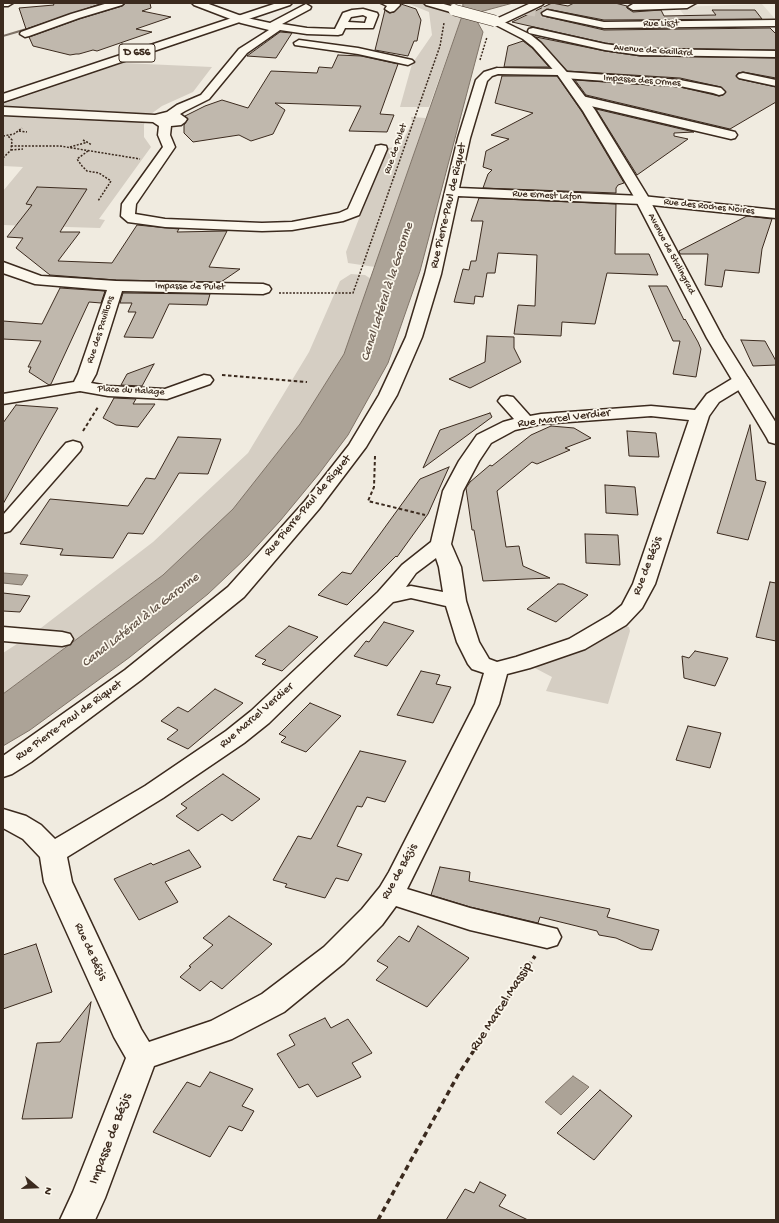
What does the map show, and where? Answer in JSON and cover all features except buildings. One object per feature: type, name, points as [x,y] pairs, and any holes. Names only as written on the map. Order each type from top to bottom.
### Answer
[{"type":"street","points":[[3,3],[8,3]]},
{"type":"street","points":[[25,34],[82,14],[120,3]]},
{"type":"street","points":[[197,3],[233,17],[270,26],[307,31],[338,32],[342,25]]},
{"type":"street","name":"D 656","points":[[270,8],[282,3]]},
{"type":"street","name":"D 656","points":[[3,98],[233,17],[287,3]]},
{"type":"street","name":"Avenue de Stalingrad","points":[[429,3],[533,31],[542,38],[562,74]]},
{"type":"street","points":[[497,21],[539,3]]},
{"type":"street","points":[[633,25],[630,4],[687,5],[691,3]]},
{"type":"street","points":[[674,5],[688,24],[704,54]]},
{"type":"street","points":[[270,26],[306,7]]},
{"type":"street","name":"Rue Liszt","points":[[547,14],[596,24],[633,25],[776,23]]},
{"type":"street","name":"Avenue de Stalingrad","points":[[497,21],[513,29],[537,45],[582,100],[642,200],[715,338],[776,438]]},
{"type":"street","points":[[3,111],[164,119],[181,108],[204,97],[210,92],[243,51],[275,30],[270,26]]},
{"type":"street","points":[[513,29],[526,31],[535,38],[605,47]]},
{"type":"street","name":"Avenue de Gaillard","points":[[533,31],[605,47],[653,53],[776,54]]},
{"type":"street","points":[[261,39],[358,51],[408,62]]},
{"type":"street","points":[[759,79],[776,70]]},
{"type":"street","name":"Rue Pierre-Paul de Riquet","points":[[3,768],[22,756],[133,675],[236,592],[312,505],[365,434],[388,395],[414,337],[433,274],[475,100],[485,76],[496,71],[562,74]]},
{"type":"street","name":"Impasse des Ormes","points":[[562,74],[676,83],[717,90],[719,92]]},
{"type":"street","points":[[743,76],[776,82]]},
{"type":"street","points":[[582,100],[731,134]]},
{"type":"street","points":[[164,119],[164,134],[169,147],[130,204],[128,216],[133,219],[234,227],[292,226],[343,217],[354,212],[381,149]]},
{"type":"street","name":"Rue Ernest Lafon","points":[[452,192],[642,200]]},
{"type":"street","name":"Rue des Roches Noires","points":[[642,200],[776,214]]},
{"type":"street","name":"Rue des Pavillons","points":[[3,266],[26,277],[40,281],[116,286],[87,374],[80,386]]},
{"type":"street","name":"Impasse de Pulet","points":[[116,286],[263,289]]},
{"type":"street","name":"Place du Halage","points":[[80,386],[108,391],[167,394],[204,380]]},
{"type":"street","points":[[703,412],[713,398],[741,381]]},
{"type":"street","points":[[3,399],[80,386]]},
{"type":"street","points":[[703,412],[725,399],[750,396]]},
{"type":"street","points":[[507,401],[526,422]]},
{"type":"street","name":"Rue Marcel Verdier","points":[[53,853],[154,792],[235,737],[260,717],[386,597],[409,569],[441,544],[453,491],[469,461],[484,439],[509,426],[526,422],[604,413],[651,411],[703,412]]},
{"type":"street","name":"Rue de Bézis","points":[[53,853],[58,882],[129,1037],[142,1057],[221,1030],[273,1003],[334,955],[372,917],[390,894],[401,875],[446,781],[487,704],[497,669],[522,663],[577,644],[618,620],[631,608],[644,584],[703,412]]},
{"type":"street","points":[[3,527],[73,447]]},
{"type":"street","points":[[441,544],[450,567],[455,601],[468,642],[480,664],[497,669]]},
{"type":"street","points":[[386,597],[411,592],[455,601]]},
{"type":"street","points":[[3,634],[62,639]]},
{"type":"street","points":[[3,818],[17,823],[32,832],[53,853]]},
{"type":"street","points":[[390,894],[470,919],[547,937]]},
{"type":"street","name":"Impasse de Bézis","points":[[77,1220],[88,1198],[142,1057]]},
{"type":"path","name":"Rue de Pulet","points":[[263,289],[277,293],[353,293],[440,46],[446,16],[448,11],[453,10]]},
{"type":"path","points":[[18,131],[27,132]]},
{"type":"path","points":[[3,158],[11,150],[12,140],[7,136]]},
{"type":"path","points":[[83,140],[92,145]]},
{"type":"path","points":[[68,147],[88,142]]},
{"type":"path","points":[[11,146],[48,145],[148,160],[160,159]]},
{"type":"path","points":[[11,150],[23,149]]},
{"type":"path","points":[[89,151],[76,159],[87,171],[99,173],[111,181],[98,201]]},
{"type":"path","points":[[3,154],[8,154]]},
{"type":"path","points":[[204,380],[219,374],[307,382]]},
{"type":"path","points":[[73,447],[108,391]]},
{"type":"path","points":[[375,450],[374,487],[368,501],[446,520]]},
{"type":"path","name":"Rue Marcel Massip","points":[[378,1220],[458,1075],[547,937]]},
{"type":"shaded area","points":[[407,3],[446,3],[463,8],[462,16],[429,107],[400,107],[412,64],[432,35],[429,12]]},
{"type":"shaded area","points":[[762,4],[776,20],[776,22],[690,23],[678,7]]},
{"type":"shaded area","points":[[123,63],[212,67],[193,92],[162,106],[151,114],[144,124],[144,137],[151,147],[99,219],[105,220],[100,228],[3,225],[3,191],[23,167],[3,166],[3,104]]},
{"type":"shaded area","points":[[411,117],[426,118],[375,267],[348,263],[346,252],[369,193],[381,149],[400,146],[412,123]]},
{"type":"shaded area","points":[[351,274],[365,275],[371,279],[344,354],[300,424],[233,510],[163,575],[3,694],[3,653],[37,631],[153,542],[248,453],[309,352],[340,281]]},
{"type":"shaded area","points":[[624,626],[629,627],[630,631],[608,704],[546,691],[552,677],[533,667]]},
{"type":"water","name":"Canal Latéral à la Garonne","points":[[463,3],[513,3],[476,13],[478,23],[483,32],[420,271],[388,363],[348,435],[318,475],[280,521],[247,557],[208,594],[130,657],[30,730],[3,746],[3,694],[163,575],[233,509],[300,424],[344,354],[462,16]]},
{"type":"water","points":[[3,573],[28,575],[22,585],[3,583]]},
{"type":"water","points":[[573,1076],[589,1087],[561,1115],[545,1102]]},
{"type":"waterway","points":[[3,36],[62,17]]},
{"type":"tunnel","points":[[525,9],[547,13]]}]
